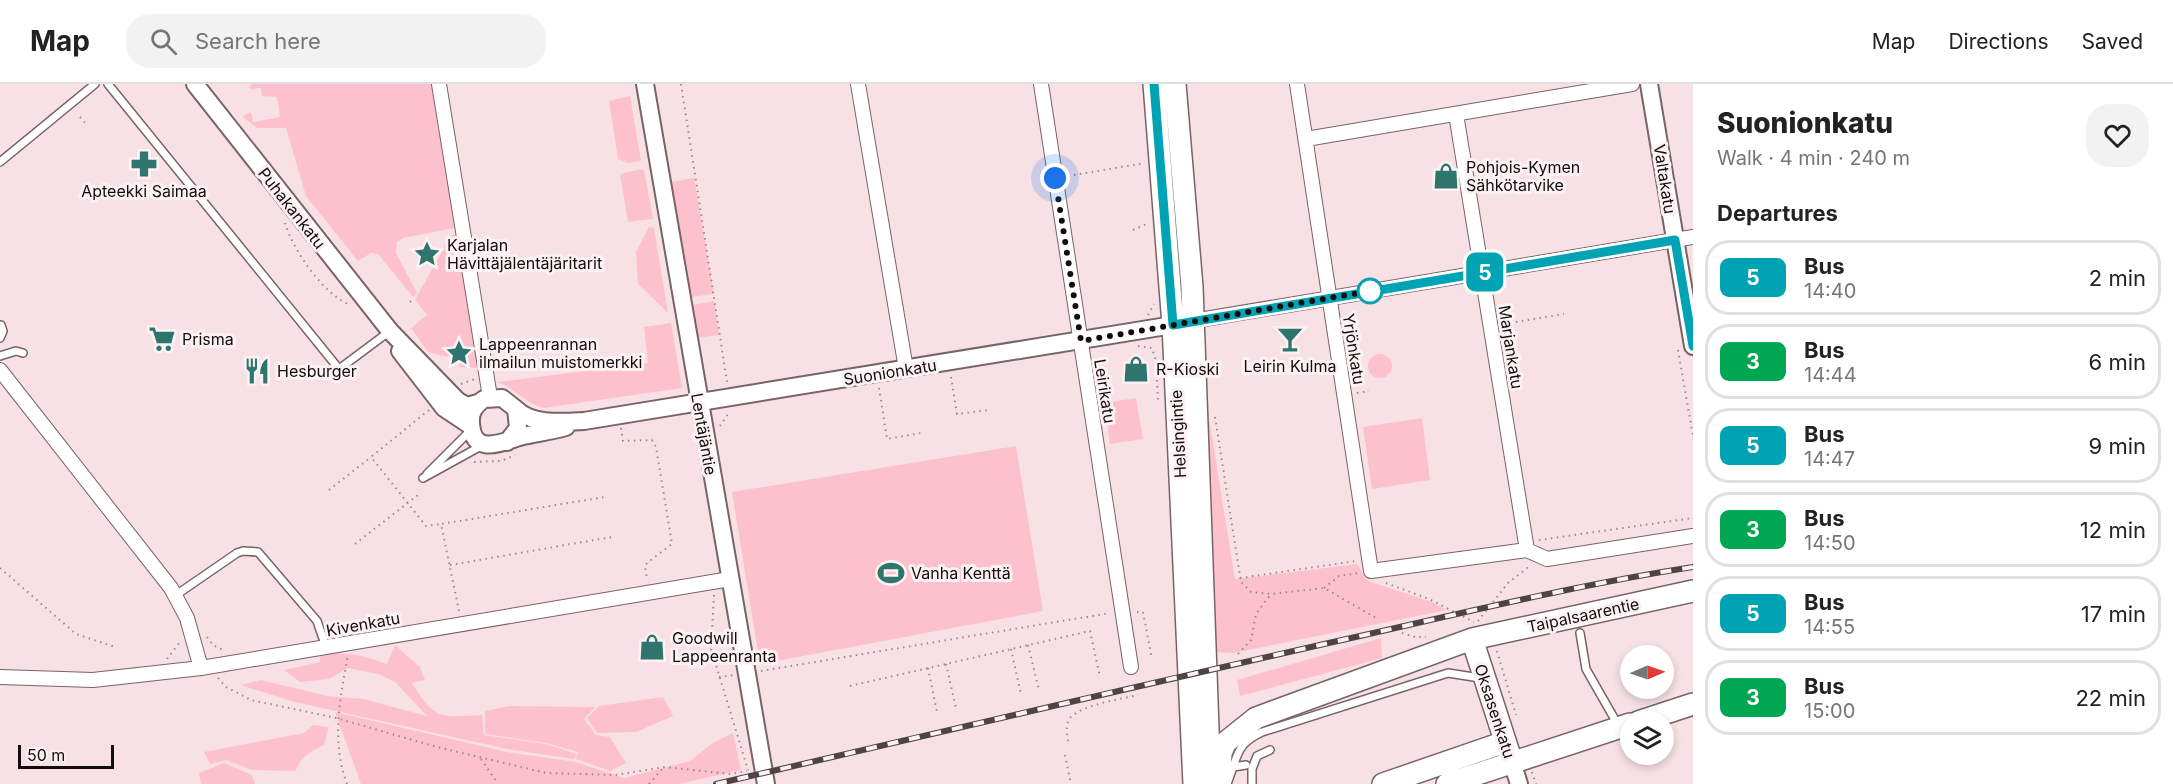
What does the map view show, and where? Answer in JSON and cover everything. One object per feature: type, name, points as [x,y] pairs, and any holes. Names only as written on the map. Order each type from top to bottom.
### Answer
[{"type":"main road","name":"Helsingintie","points":[[1154,84],[1183,323],[1208,699],[1210,784]]},
{"type":"main road","name":"Helsingintie","points":[[1175,84],[1194,784]]},
{"type":"main road","name":"Taipalsaarentie","points":[[1256,718],[1482,630],[1693,591]]},
{"type":"main road","name":"Oksasenkatu","points":[[1482,630],[1485,679],[1505,742],[1520,760]]},
{"type":"main road","points":[[1208,699],[1224,716],[1256,718]]},
{"type":"main road","points":[[1671,711],[1693,704]]},
{"type":"main road","points":[[1220,784],[1221,753],[1226,742],[1256,718]]},
{"type":"main road","points":[[1447,784],[1620,727]]},
{"type":"main road","points":[[1383,784],[1505,742]]},
{"type":"street","name":"Puhakankatu","points":[[195,84],[390,331],[453,396]]},
{"type":"street","points":[[439,84],[487,380],[484,400],[471,414],[471,428],[476,437],[488,445],[507,442],[518,428],[516,409],[507,400],[484,400],[467,406],[453,396]]},
{"type":"street","name":"Lentäjäntie","points":[[645,84],[697,396],[766,784]]},
{"type":"street","points":[[858,84],[906,369]]},
{"type":"street","name":"Leirikatu","points":[[1041,84],[1131,667]]},
{"type":"street","name":"Yrjönkatu","points":[[1297,84],[1369,569]]},
{"type":"street","points":[[1305,136],[1456,114],[1632,84]]},
{"type":"street","name":"Valtakatu","points":[[1649,84],[1693,346]]},
{"type":"street","name":"Marjankatu","points":[[1456,114],[1532,552]]},
{"type":"street","name":"Suonionkatu","points":[[507,442],[584,421],[697,396],[906,369],[1693,237]]},
{"type":"street","name":"Puhakankatu","points":[[390,331],[405,358],[436,400],[471,428]]},
{"type":"street","points":[[0,370],[176,596],[205,668]]},
{"type":"street","name":"Suonionkatu","points":[[516,409],[523,416],[536,419],[584,421]]},
{"type":"street","points":[[1369,569],[1532,552],[1547,559],[1693,536]]},
{"type":"street","name":"Kivenkatu","points":[[0,677],[93,680],[205,668],[730,579]]},
{"type":"street","name":"Oksasenkatu","points":[[1518,784],[1520,760]]},
{"type":"lane","points":[[0,162],[95,84]]},
{"type":"lane","points":[[108,84],[339,369],[390,331]]},
{"type":"lane","points":[[0,338],[3,331],[1,325]]},
{"type":"lane","points":[[0,356],[16,351],[23,353]]},
{"type":"lane","points":[[471,428],[423,478],[475,447],[488,445]]},
{"type":"lane","points":[[176,596],[237,553],[258,552],[318,621],[326,647]]},
{"type":"lane","points":[[1580,633],[1586,669],[1620,712]]},
{"type":"lane","points":[[1227,784],[1239,747],[1262,732],[1448,673],[1485,679]]},
{"type":"lane","points":[[1252,784],[1252,769],[1257,756],[1270,750]]},
{"type":"lane","points":[[1233,767],[1246,765]]},
{"type":"path","points":[[681,84],[727,385],[697,396]]},
{"type":"path","points":[[80,117],[86,124]]},
{"type":"path","points":[[1055,178],[1148,163]]},
{"type":"path","points":[[1133,230],[1152,223]]},
{"type":"path","points":[[410,302],[414,299]]},
{"type":"path","points":[[1504,324],[1564,314]]},
{"type":"path","points":[[1353,348],[1362,347]]},
{"type":"path","points":[[950,371],[957,414],[989,410]]},
{"type":"path","points":[[453,396],[457,388],[466,381],[487,380]]},
{"type":"path","points":[[878,382],[887,439],[921,433]]},
{"type":"path","points":[[1360,393],[1369,391]]},
{"type":"path","points":[[329,490],[431,408]]},
{"type":"path","points":[[715,434],[732,409]]},
{"type":"path","points":[[1214,415],[1240,582],[1251,592],[1271,594],[1324,588],[1339,576],[1369,569]]},
{"type":"path","points":[[621,427],[623,441],[646,438],[652,440],[656,447],[672,544],[645,567],[647,582]]},
{"type":"path","points":[[371,457],[426,526],[605,497]]},
{"type":"path","points":[[355,544],[418,495]]},
{"type":"path","points":[[1516,717],[1482,630],[1487,607],[1508,583],[1528,569],[1532,552],[1539,540],[1693,518]]},
{"type":"path","points":[[441,524],[459,614]]},
{"type":"path","points":[[450,565],[612,537]]},
{"type":"path","points":[[0,568],[76,634],[115,647]]},
{"type":"path","points":[[1356,573],[1369,569]]},
{"type":"path","points":[[1240,578],[1369,569]]},
{"type":"path","points":[[1383,582],[1429,599],[1482,630]]},
{"type":"path","points":[[1324,588],[1378,619]]},
{"type":"path","points":[[1238,654],[1251,640],[1256,614],[1271,594]]},
{"type":"path","points":[[746,674],[1122,610],[1143,612],[1152,659]]},
{"type":"path","points":[[849,686],[1090,631],[1100,677]]},
{"type":"path","points":[[165,660],[173,655],[181,638],[193,634]]},
{"type":"path","points":[[347,784],[340,765],[336,718],[351,643]]},
{"type":"path","points":[[1028,645],[1039,690]]},
{"type":"path","points":[[1011,649],[1021,694]]},
{"type":"path","points":[[946,664],[956,708]]},
{"type":"path","points":[[205,668],[226,687],[251,700],[336,718],[480,758],[546,773],[615,776],[665,767],[730,774],[748,771]]},
{"type":"path","points":[[927,668],[937,712]]},
{"type":"path","points":[[1068,741],[1066,726],[1071,717],[1092,706],[1138,695]]},
{"type":"path","points":[[1065,755],[1071,784]]},
{"type":"path","points":[[480,758],[498,784]]},
{"type":"path","points":[[1520,760],[1536,784]]},
{"type":"path","points":[[649,784],[665,767]]},
{"type":"shaded area","points":[[252,84],[432,84],[455,228],[403,238],[397,242],[396,253],[417,293],[413,297],[378,254],[371,253],[358,261],[306,196],[286,128],[257,128],[242,116],[251,112],[253,122],[280,117],[277,97],[262,96],[261,88],[251,89],[249,87]]},
{"type":"shaded area","points":[[630,96],[641,161],[628,163],[618,159],[609,101]]},
{"type":"shaded area","points":[[642,169],[653,219],[628,222],[620,174]]},
{"type":"shaded area","points":[[694,178],[714,294],[690,297],[671,182]]},
{"type":"shaded area","points":[[649,227],[654,228],[668,313],[638,284],[636,252]]},
{"type":"shaded area","points":[[457,234],[479,368],[460,367],[459,364],[466,359],[461,345],[447,357],[428,352],[411,328],[427,315],[415,300],[451,235]]},
{"type":"shaded area","points":[[714,301],[719,335],[697,338],[692,305]]},
{"type":"shaded area","points":[[671,323],[682,388],[544,408],[498,382],[648,363],[644,327]]},
{"type":"shaded area","points":[[1380,354],[1388,358],[1392,366],[1388,374],[1380,378],[1372,374],[1368,366],[1372,358]]},
{"type":"shaded area","points":[[1203,381],[1235,579],[1357,564],[1368,581],[1432,602],[1447,610],[1233,653],[1213,652]]},
{"type":"shaded area","points":[[1136,398],[1143,439],[1110,444],[1104,403]]},
{"type":"shaded area","points":[[1422,418],[1430,480],[1372,489],[1363,427]]},
{"type":"shaded area","name":"Vanha Kenttä","points":[[1016,446],[1043,611],[760,664],[732,492]]},
{"type":"shaded area","points":[[1381,638],[1382,658],[1240,696],[1237,680]]},
{"type":"shaded area","points":[[395,645],[420,667],[425,680],[412,683],[433,710],[447,716],[482,715],[484,735],[546,744],[577,754],[574,759],[507,749],[295,702],[240,685],[261,680],[327,696],[363,699],[427,716],[395,682],[378,674],[348,668],[329,679],[300,682],[284,670],[320,662],[320,655],[338,653],[387,664]]},
{"type":"shaded area","points":[[663,697],[673,716],[636,732],[597,733],[587,718],[599,706]]},
{"type":"shaded area","points":[[509,706],[595,707],[584,719],[596,735],[610,737],[626,763],[610,771],[576,759],[578,752],[546,743],[485,734],[485,711]]},
{"type":"shaded area","points":[[335,712],[507,752],[576,762],[624,778],[690,761],[714,742],[733,733],[741,770],[679,784],[361,784]]},
{"type":"shaded area","points":[[313,725],[329,727],[324,745],[307,755],[295,771],[252,770],[226,760],[210,764],[204,752],[304,733]]},
{"type":"shaded area","points":[[224,763],[252,775],[255,784],[201,784],[199,773]]},
{"type":"railway","points":[[716,784],[1508,602],[1693,567]]},
{"type":"bus line","name":"5","points":[[1154,84],[1173,325],[1675,240],[1693,346]]},
{"type":"place","name":"Apteekki Saimaa","points":[[144,164]]},
{"type":"place","name":"Pohjois-Kymen Sähkötarvike","points":[[1446,176]]},
{"type":"place","name":"Karjalan Hävittäjälentäjäritarit","points":[[427,254]]},
{"type":"place","name":"Prisma","points":[[162,339]]},
{"type":"place","name":"Leirin Kulma","points":[[1290,339]]},
{"type":"place","name":"Lappeenrannan ilmailun muistomerkki","points":[[459,353]]},
{"type":"place","name":"R-Kioski","points":[[1136,369]]},
{"type":"place","name":"Hesburger","points":[[257,371]]},
{"type":"place","name":"Vanha Kenttä","points":[[891,573]]},
{"type":"place","name":"Goodwill Lappeenranta","points":[[652,647]]},
{"type":"route","points":[[1055,178],[1081,341],[1370,291]]}]
